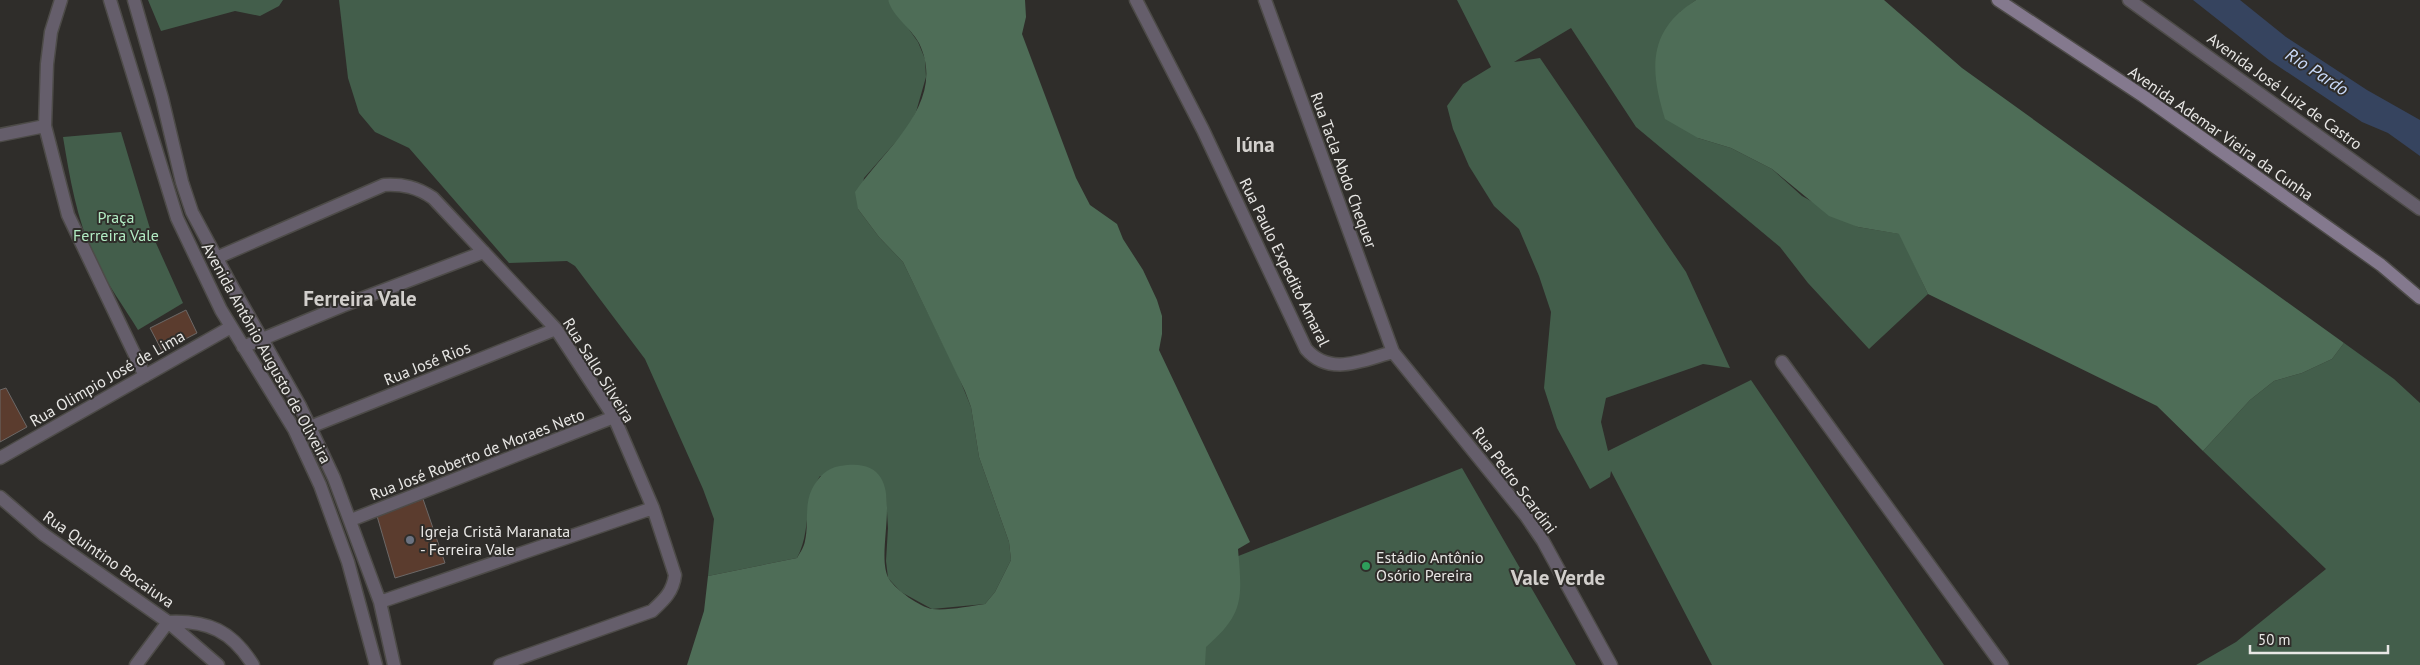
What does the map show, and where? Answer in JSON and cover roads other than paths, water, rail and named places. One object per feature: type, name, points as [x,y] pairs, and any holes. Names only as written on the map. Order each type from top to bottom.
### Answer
[{"type":"street","points":[[61,0],[51,32],[47,64],[46,126],[68,214],[145,376]]},
{"type":"street","name":"Avenida Antônio Augusto de Oliveira","points":[[110,0],[168,197],[199,267],[231,327],[294,429],[320,485],[345,554],[376,665]]},
{"type":"street","name":"Avenida Antônio Augusto de Oliveira","points":[[134,0],[162,98],[182,182],[192,212],[310,427],[351,520],[380,602],[394,665]]},
{"type":"street","name":"Rua Paulo Expedito Amaral","points":[[1136,0],[1203,130],[1306,349],[1315,359],[1326,364],[1344,365],[1393,352]]},
{"type":"street","name":"Rua Tacla Abdo Chequer","points":[[1265,0],[1393,352]]},
{"type":"street","name":"Avenida Ademar Vieira da Cunha","points":[[1998,0],[2151,102],[2381,265],[2420,298]]},
{"type":"street","name":"Avenida José Luiz de Castro","points":[[2129,0],[2420,209]]},
{"type":"street","points":[[0,135],[46,126]]},
{"type":"street","name":"Rua Sallo Silveira","points":[[216,258],[384,185],[408,185],[422,190],[433,198],[556,330],[614,417],[653,508],[675,575],[669,595],[652,611],[517,662]]},
{"type":"street","points":[[243,347],[484,252]]},
{"type":"street","name":"Rua Olimpio José de Lima","points":[[0,458],[231,327]]},
{"type":"street","name":"Rua José Rios","points":[[310,427],[556,330]]},
{"type":"street","name":"Rua Pedro Scardini","points":[[1393,352],[1526,516],[1543,542],[1611,665]]},
{"type":"street","points":[[1782,362],[2002,665]]},
{"type":"street","name":"Rua José Roberto de Moraes Neto","points":[[351,520],[614,417]]},
{"type":"street","name":"Rua Quintino Bocaiuva","points":[[0,496],[42,534],[168,622],[191,621],[214,628],[237,643],[253,665]]},
{"type":"street","points":[[380,602],[653,508]]},
{"type":"street","points":[[136,665],[168,622],[218,665]]},
{"type":"street","points":[[500,665],[517,662]]},
{"type":"water","name":"Rio Pardo","points":[[2193,0],[2240,0],[2286,37],[2367,90],[2420,120],[2420,156],[2388,133],[2362,122],[2269,60]]},
{"type":"place","name":"Igreja Cristã Maranata - Ferreira Vale","points":[[410,540]]},
{"type":"place","name":"Estádio Antônio Osório Pereira","points":[[1366,566]]},
{"type":"district","name":"Iúna","points":[[1255,145]]},
{"type":"district","name":"Ferreira Vale","points":[[360,299]]},
{"type":"district","name":"Vale Verde","points":[[1558,578]]},
{"type":"park label","name":"Praça Ferreira Vale","points":[[116,226]]}]
